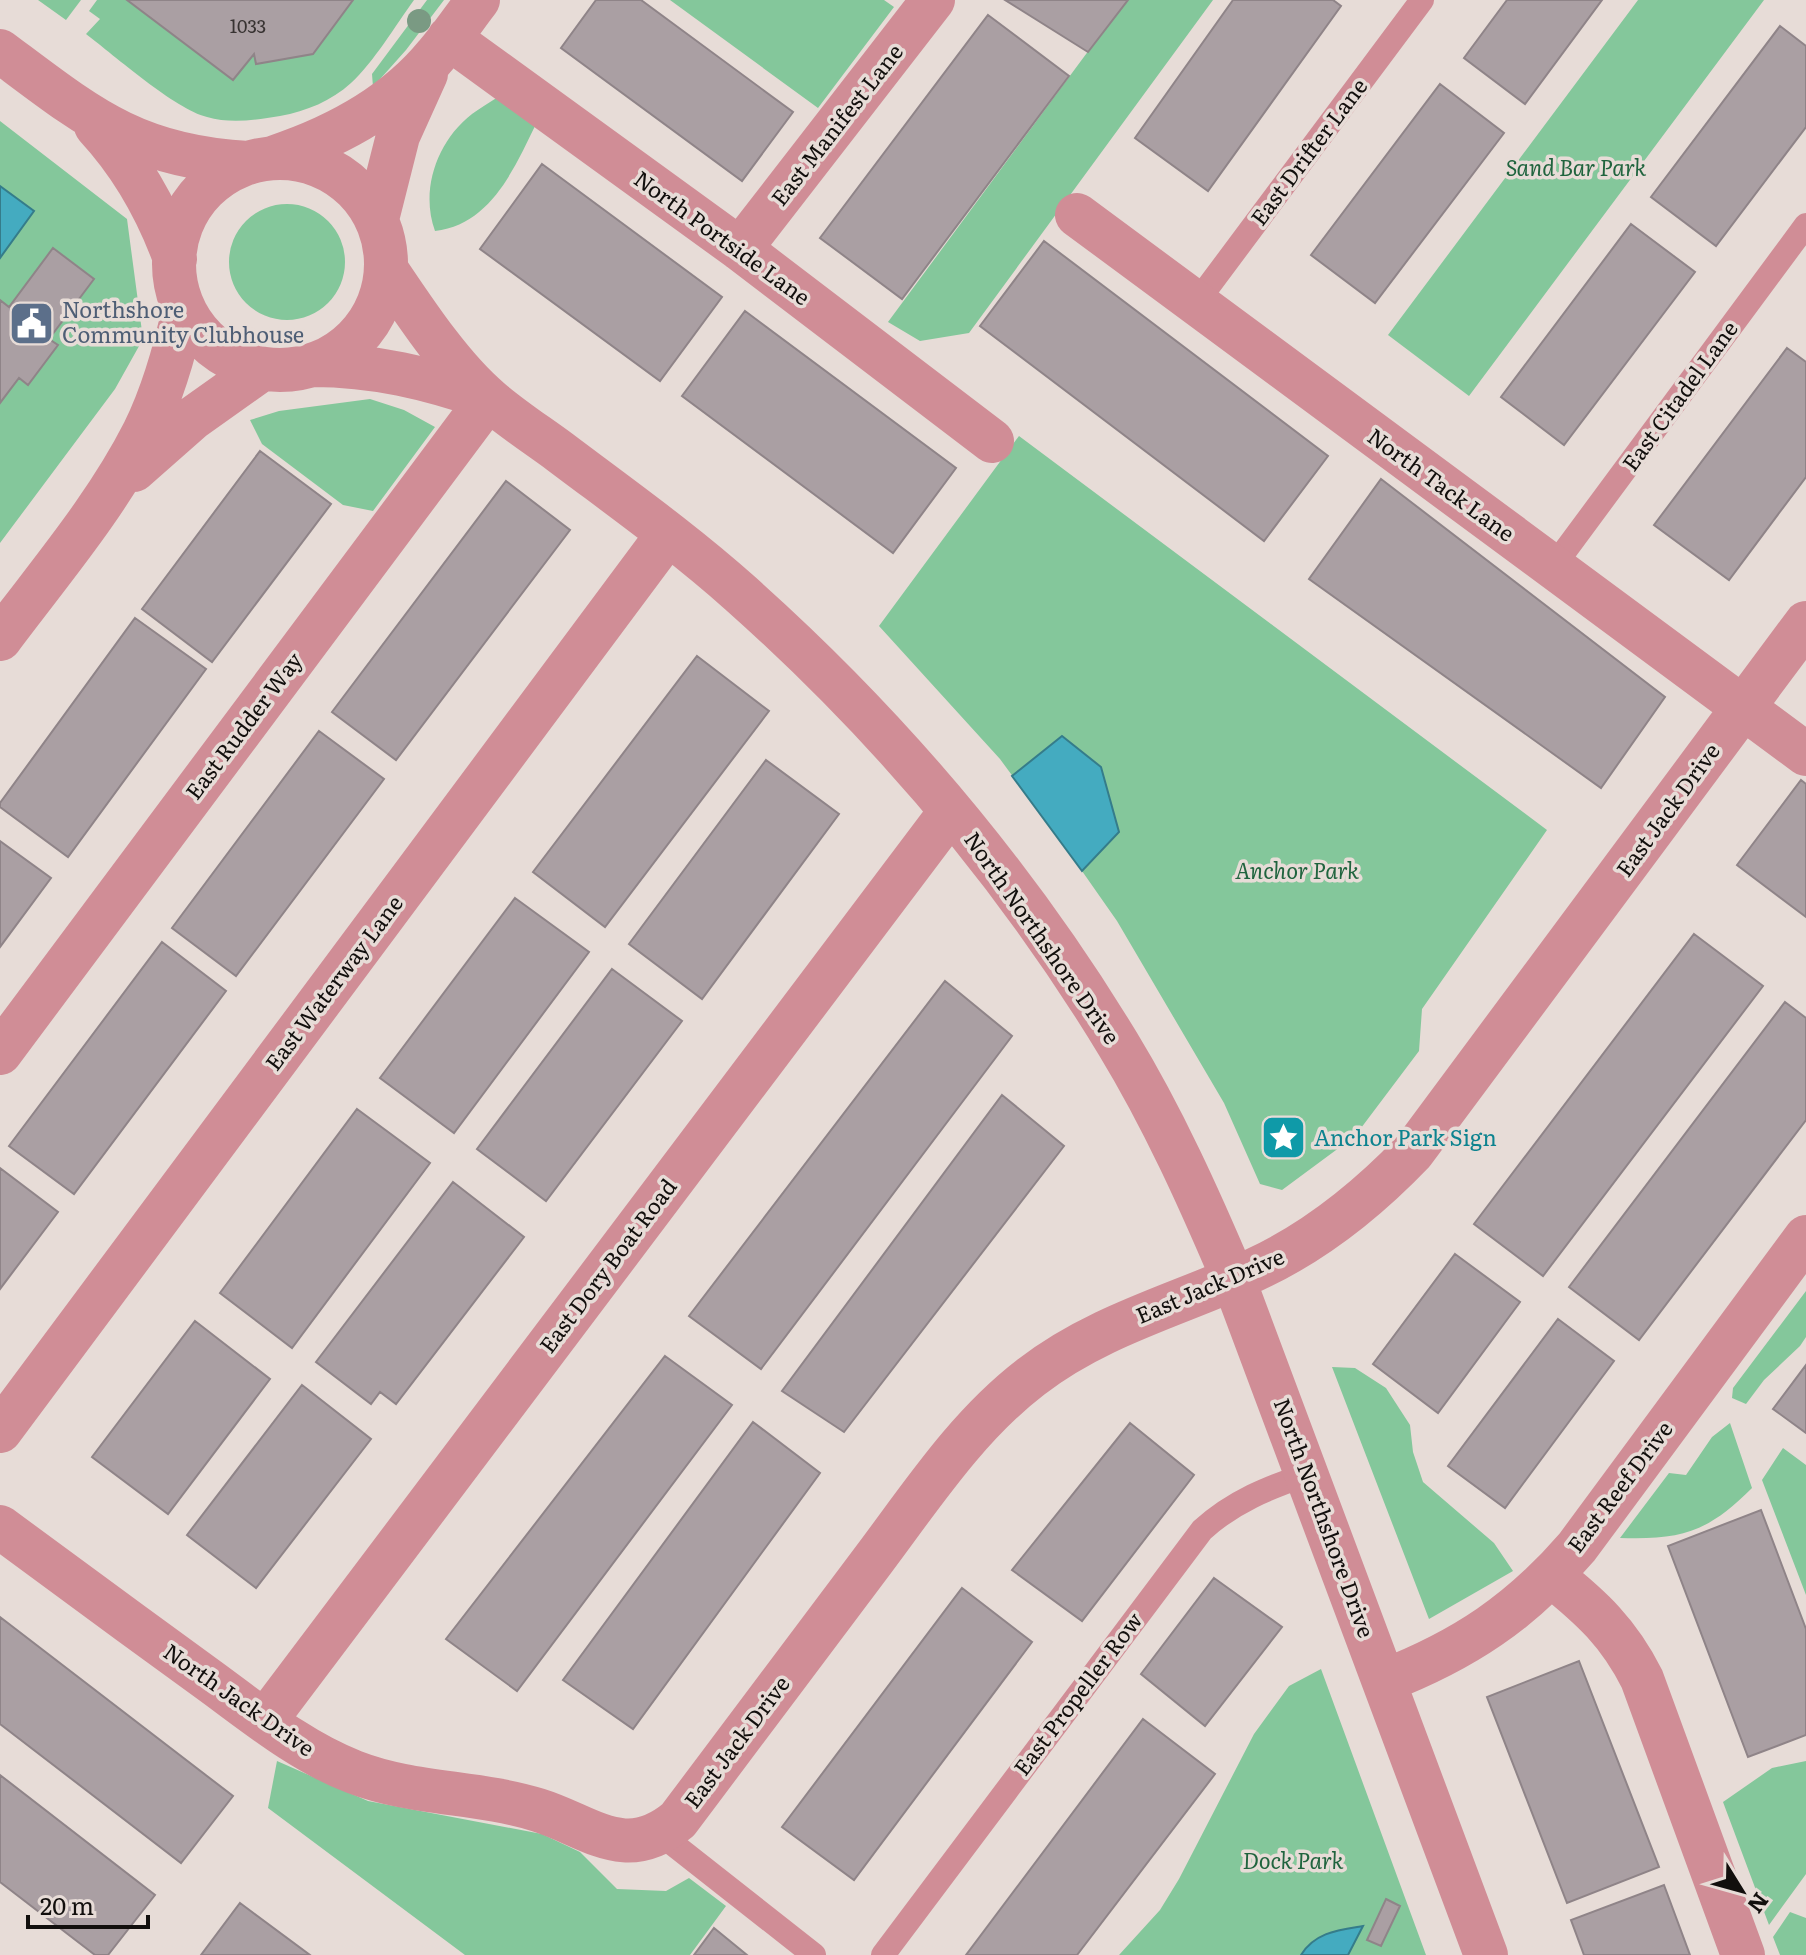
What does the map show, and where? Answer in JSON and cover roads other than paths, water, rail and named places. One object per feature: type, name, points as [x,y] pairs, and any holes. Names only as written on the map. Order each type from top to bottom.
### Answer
[{"type":"street","points":[[478,0],[442,47],[397,93],[363,117],[324,139],[224,174],[204,190],[188,210],[178,234],[175,259],[176,285],[184,309],[197,331],[237,362],[262,369],[288,370],[313,365],[381,368],[415,375],[488,399]]},
{"type":"street","name":"East Manifest Lane","points":[[740,249],[933,0]]},
{"type":"street","points":[[377,219],[398,136],[415,95],[442,47]]},
{"type":"street","name":"North Portside Lane","points":[[442,47],[740,249],[992,441]]},
{"type":"street","points":[[0,51],[87,116],[112,143],[150,199],[175,259]]},
{"type":"street","points":[[87,116],[148,146],[183,156],[298,160],[323,167],[345,180],[363,197],[377,219],[384,244],[386,269],[381,294],[371,318],[356,338],[336,354],[313,365]]},
{"type":"street","name":"North Tack Lane","points":[[1077,215],[1806,754]]},
{"type":"street","points":[[386,269],[435,338],[488,399]]},
{"type":"street","points":[[0,639],[104,500],[145,430],[175,352],[184,309]]},
{"type":"street","points":[[104,500],[147,457],[193,418],[262,369]]},
{"type":"street","name":"North Northshore Drive","points":[[488,399],[668,534],[738,591],[826,674],[951,811],[1019,898],[1118,1044],[1190,1179],[1233,1278],[1486,1955]]},
{"type":"street","name":"East Rudder Way","points":[[0,1053],[488,399]]},
{"type":"street","name":"East Waterway Lane","points":[[0,1431],[668,534]]},
{"type":"street","name":"East Jack Drive","points":[[652,1836],[678,1820],[945,1465],[1001,1403],[1040,1370],[1095,1335],[1299,1247],[1343,1218],[1383,1184],[1413,1152],[1806,623]]},
{"type":"street","name":"East Dory Boat Road","points":[[265,1721],[951,811]]},
{"type":"street","name":"East Reef Drive","points":[[1384,1681],[1432,1662],[1488,1631],[1552,1576],[1803,1247]]},
{"type":"street","name":"North Jack Drive","points":[[0,1527],[265,1721],[320,1757],[375,1780],[401,1787],[501,1800],[539,1810],[611,1840],[652,1836]]},
{"type":"street","points":[[1552,1576],[1601,1616],[1630,1656],[1642,1679],[1743,1955]]},
{"type":"lane","name":"East Drifter Lane","points":[[1196,303],[1422,0]]},
{"type":"lane","name":"East Citadel Lane","points":[[1553,567],[1806,225]]},
{"type":"lane","name":"East Propeller Row","points":[[883,1955],[1202,1530],[1218,1515],[1252,1495],[1308,1474]]},
{"type":"lane","points":[[652,1836],[814,1955]]},
{"type":"water","points":[[0,186],[34,211],[0,258]]},
{"type":"water","points":[[1062,736],[1101,767],[1119,832],[1082,871],[1012,776]]},
{"type":"water","points":[[1363,1926],[1348,1955],[1301,1955],[1320,1937]]},
{"type":"place","name":"Northshore Community Clubhouse","points":[[31,323]]},
{"type":"place","name":"Anchor Park Sign","points":[[1283,1138]]},
{"type":"park label","name":"Sand Bar Park","points":[[1576,168]]},
{"type":"park label","name":"Anchor Park","points":[[1297,871]]},
{"type":"park label","name":"Dock Park","points":[[1293,1861]]}]
